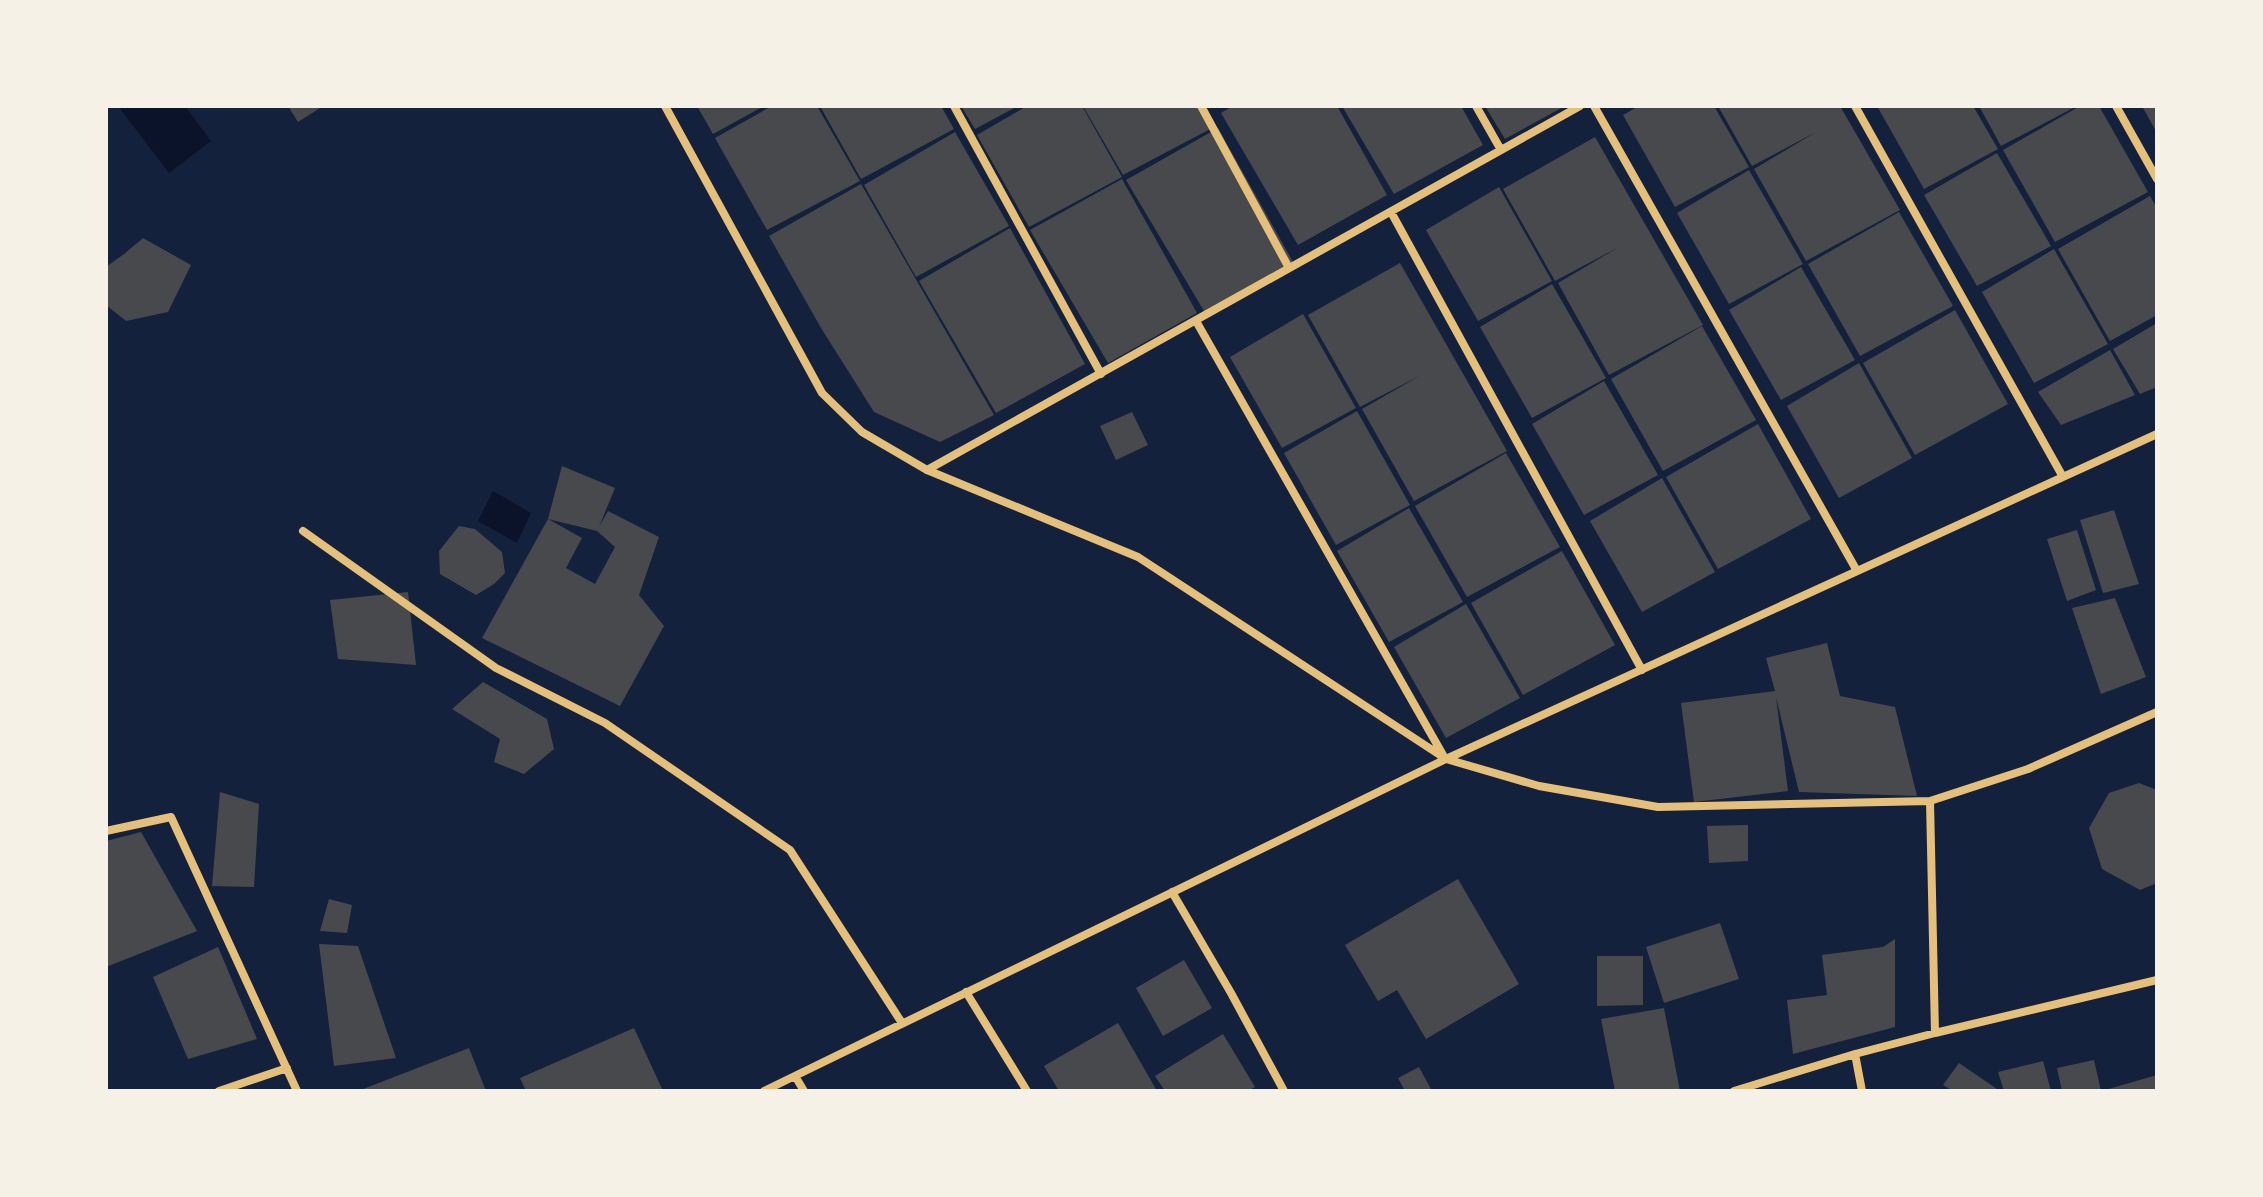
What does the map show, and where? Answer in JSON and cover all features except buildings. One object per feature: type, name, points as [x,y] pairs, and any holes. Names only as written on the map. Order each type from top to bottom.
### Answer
[{"type":"street","points":[[665,106],[822,393],[862,432],[927,470],[1138,557],[1446,759],[1539,786],[1658,807],[1930,801],[2028,769],[2157,712]]},
{"type":"street","points":[[954,106],[1101,374]]},
{"type":"street","points":[[1201,106],[1289,268]]},
{"type":"street","points":[[1476,106],[1501,150]]},
{"type":"street","points":[[927,470],[1580,106]]},
{"type":"street","points":[[1594,106],[1857,571]]},
{"type":"street","points":[[1855,106],[2063,477]]},
{"type":"street","points":[[2116,106],[2157,179]]},
{"type":"street","points":[[1391,212],[1642,670]]},
{"type":"street","points":[[1196,321],[1446,759]]},
{"type":"street","points":[[764,1091],[1446,759],[2157,434]]},
{"type":"street","points":[[303,531],[496,668],[605,723],[790,850],[902,1023]]},
{"type":"street","points":[[1930,801],[1935,1033]]},
{"type":"street","points":[[106,831],[171,817],[297,1091]]},
{"type":"street","points":[[1172,892],[1284,1091]]},
{"type":"street","points":[[1734,1091],[1935,1033],[2157,980]]},
{"type":"street","points":[[966,992],[1027,1091]]},
{"type":"street","points":[[1855,1054],[1862,1091]]},
{"type":"street","points":[[219,1091],[287,1068]]},
{"type":"street","points":[[795,1076],[804,1091]]},
{"type":"water","points":[[118,106],[185,106],[211,141],[169,173]]},
{"type":"water","points":[[493,491],[531,513],[517,543],[478,521]]}]
